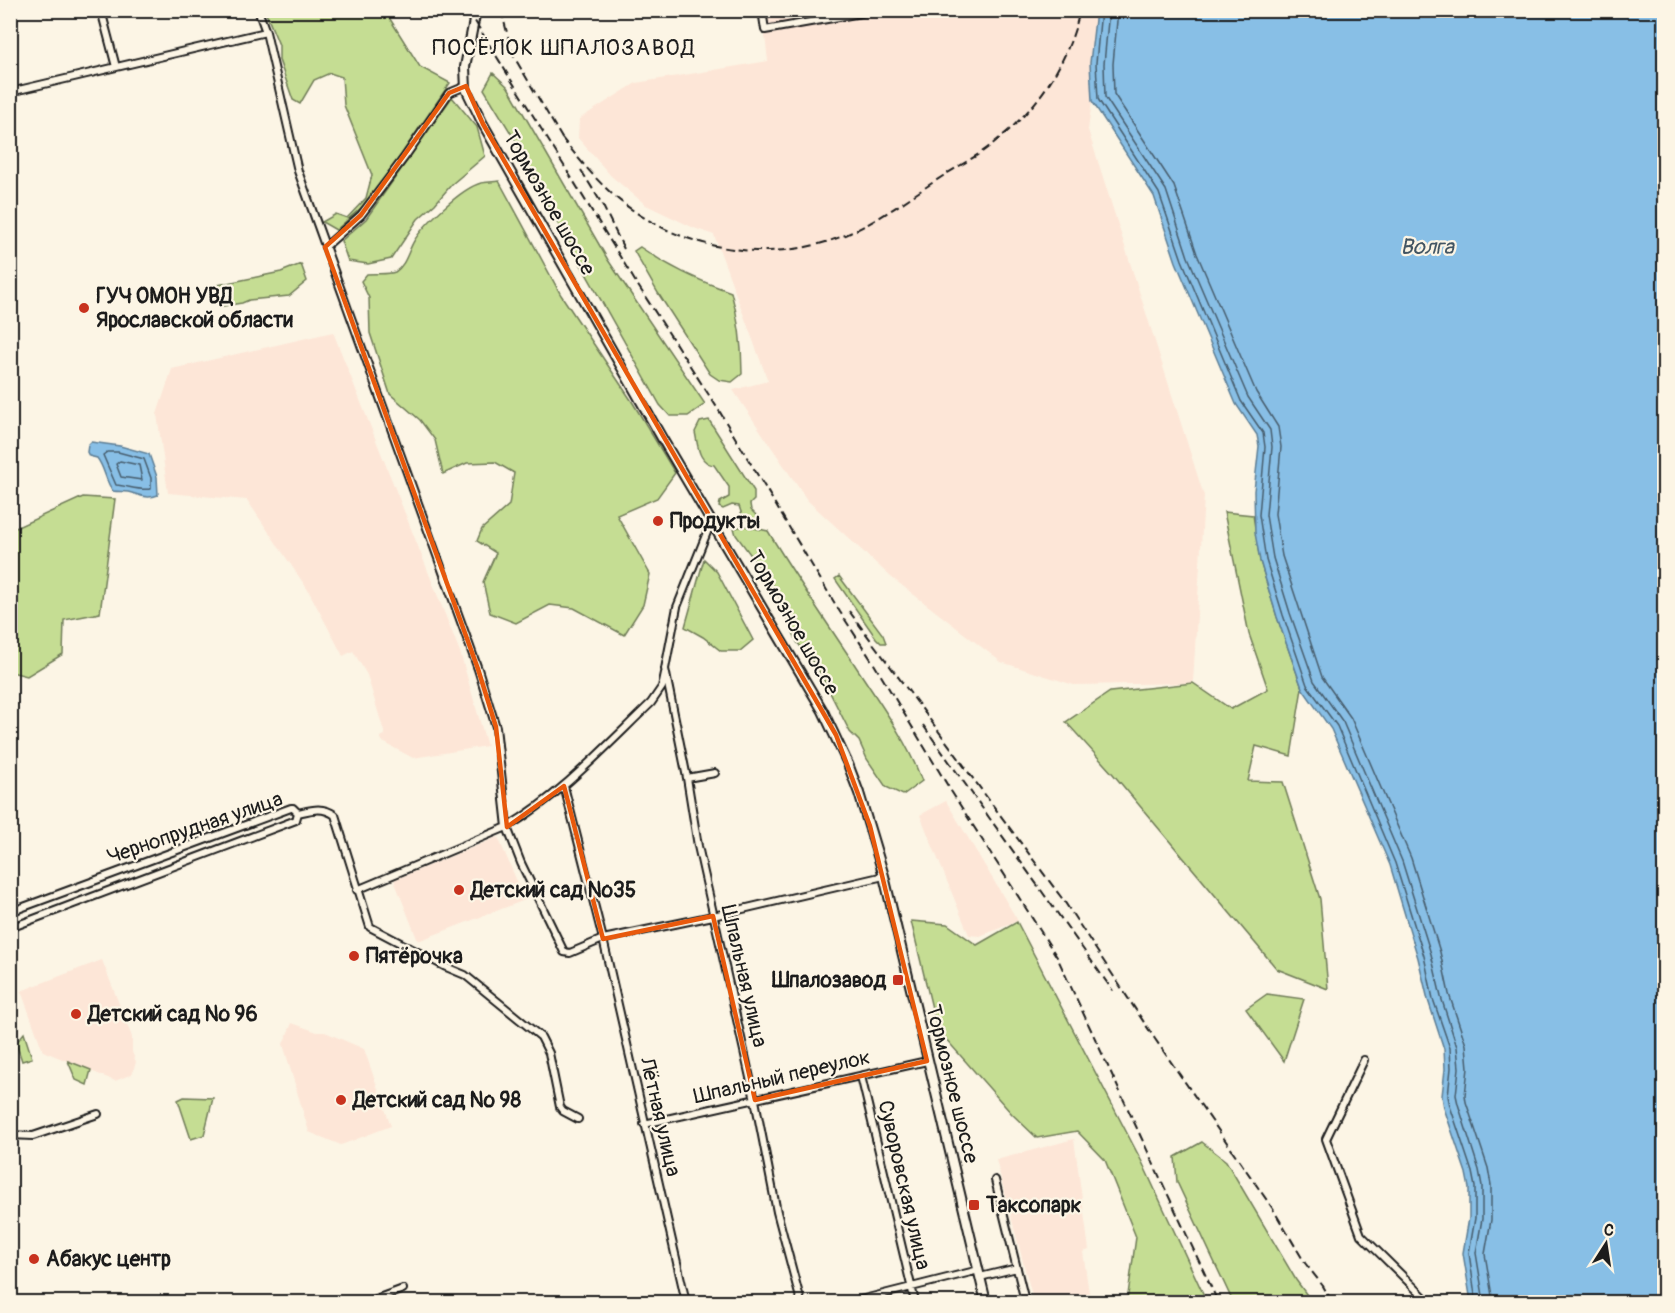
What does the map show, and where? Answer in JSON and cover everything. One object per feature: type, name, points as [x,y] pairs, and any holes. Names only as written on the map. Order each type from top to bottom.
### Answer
[{"type":"street","points":[[101,10],[116,67]]},
{"type":"street","points":[[258,10],[266,32],[298,171],[481,678],[496,727],[507,827],[521,863],[564,952],[570,953],[603,939],[884,876]]},
{"type":"street","name":"Тормозное шоссе","points":[[476,10],[465,67],[466,86],[488,134],[663,440],[836,735],[860,793],[884,876],[986,1302]]},
{"type":"street","points":[[762,10],[765,30],[879,10]]},
{"type":"street","points":[[10,92],[266,32]]},
{"type":"street","points":[[325,247],[361,215],[449,93],[466,86]]},
{"type":"street","name":"Шпальная улица","points":[[712,520],[677,607],[665,669],[713,916],[777,1212],[801,1302]]},
{"type":"street","points":[[357,890],[507,827],[529,814],[564,786],[651,703],[662,687],[665,669]]},
{"type":"street","points":[[687,778],[715,773]]},
{"type":"street","name":"Лётная улица","points":[[564,786],[603,939],[686,1302]]},
{"type":"street","name":"Чернопрудная улица","points":[[10,912],[291,808],[298,813],[296,820],[10,928]]},
{"type":"street","points":[[298,813],[314,809],[325,810],[334,815],[370,927],[446,968],[465,975],[541,1037],[549,1053],[560,1107],[578,1119]]},
{"type":"street","points":[[1364,1059],[1326,1139],[1361,1235],[1429,1302]]},
{"type":"street","name":"Шпальный переулок","points":[[644,1124],[927,1061]]},
{"type":"street","name":"Суворовская улица","points":[[861,1076],[915,1302]]},
{"type":"street","points":[[10,1135],[33,1136],[98,1114]]},
{"type":"street","points":[[995,1180],[1024,1297]]},
{"type":"street","points":[[852,1302],[911,1287],[1017,1268]]},
{"type":"street","points":[[368,1302],[403,1289]]},
{"type":"highlighted area","points":[[466,86],[483,124],[836,735],[870,826],[927,1061],[755,1100],[713,916],[603,939],[564,786],[507,827],[496,727],[478,669],[325,247],[361,215],[449,93]]},
{"type":"shaded area","points":[[762,11],[1096,11],[1090,63],[1092,101],[1088,130],[1204,496],[1193,683],[1074,685],[1001,662],[891,577],[807,500],[733,390],[768,381],[714,235],[646,205],[611,176],[578,138],[579,119],[636,83],[768,61]]},
{"type":"shaded area","points":[[333,332],[460,652],[487,746],[413,758],[383,742],[380,737],[385,735],[367,675],[353,651],[343,656],[308,590],[247,500],[168,493],[157,414],[172,369]]},
{"type":"shaded area","points":[[946,801],[1018,921],[980,936],[969,935],[920,815]]},
{"type":"shaded area","name":"Детский сад №35","points":[[498,837],[525,900],[418,941],[394,880]]},
{"type":"shaded area","name":"Детский сад № 96","points":[[102,960],[132,1037],[132,1052],[136,1062],[132,1074],[115,1081],[43,1051],[21,991]]},
{"type":"shaded area","name":"Детский сад № 98","points":[[292,1023],[317,1032],[325,1032],[364,1049],[391,1126],[341,1145],[309,1132],[283,1044]]},
{"type":"shaded area","points":[[1074,1139],[1089,1250],[1083,1252],[1089,1293],[1048,1300],[1047,1297],[1033,1299],[996,1160]]},
{"type":"green space","points":[[265,11],[391,11],[390,19],[420,67],[450,83],[370,200],[336,230],[322,222],[336,214],[347,218],[366,198],[372,175],[344,105],[342,77],[330,73],[314,80],[300,104],[293,100],[279,60],[279,45]]},
{"type":"green space","points":[[493,73],[508,87],[608,260],[705,404],[688,416],[670,416],[660,405],[548,206],[514,138],[484,89]]},
{"type":"green space","points":[[452,97],[477,127],[485,156],[452,184],[418,219],[391,259],[368,264],[348,261],[341,241],[366,219]]},
{"type":"green space","points":[[499,181],[561,295],[633,403],[675,473],[657,498],[617,515],[650,574],[643,605],[624,635],[574,608],[550,605],[516,623],[490,613],[483,582],[496,553],[477,541],[482,529],[509,505],[514,473],[495,462],[467,463],[443,474],[435,440],[420,420],[390,394],[370,333],[369,298],[361,281],[367,274],[395,272],[404,262],[419,234],[444,207],[473,186]]},
{"type":"green space","points":[[640,247],[684,273],[731,292],[739,333],[742,374],[732,382],[719,380],[710,374],[634,251]]},
{"type":"green space","points":[[301,264],[307,281],[289,296],[249,300],[223,306],[217,301],[218,285],[281,272]]},
{"type":"green space","points":[[709,420],[754,491],[754,500],[750,504],[751,510],[757,516],[757,521],[753,523],[743,518],[739,506],[732,505],[723,509],[719,507],[720,502],[729,497],[729,487],[714,465],[709,464],[702,457],[695,432],[700,422]]},
{"type":"green space","points":[[83,497],[115,499],[100,613],[64,620],[63,654],[27,676],[11,672],[11,530]]},
{"type":"green space","points":[[1224,512],[1253,515],[1260,561],[1302,688],[1291,756],[1256,746],[1248,781],[1283,782],[1320,899],[1328,989],[1277,969],[1113,774],[1066,722],[1110,692],[1193,683],[1231,709],[1268,689],[1249,634]]},
{"type":"green space","points":[[745,526],[768,531],[900,735],[922,781],[903,795],[886,787],[867,759],[859,741],[850,732],[817,667],[797,642],[777,591],[736,535],[734,528]]},
{"type":"green space","points":[[704,559],[717,572],[753,640],[740,651],[721,651],[685,627]]},
{"type":"green space","points":[[839,576],[883,635],[886,643],[881,643],[876,638],[835,579]]},
{"type":"green space","points":[[911,921],[947,924],[977,945],[1017,922],[1142,1162],[1207,1302],[1127,1302],[1136,1237],[1105,1160],[1077,1131],[1037,1138],[1012,1114],[937,1029]]},
{"type":"green space","points":[[1267,994],[1304,999],[1284,1061],[1246,1009]]},
{"type":"green space","points":[[24,1033],[32,1058],[22,1061],[16,1043]]},
{"type":"green space","points":[[68,1061],[91,1070],[87,1085],[76,1080]]},
{"type":"green space","points":[[184,1097],[213,1098],[204,1135],[191,1139],[178,1100]]},
{"type":"green space","points":[[1202,1142],[1226,1161],[1296,1280],[1312,1302],[1233,1302],[1177,1182],[1175,1157]]},
{"type":"water","name":"Волга","points":[[1096,11],[1664,11],[1664,1302],[1471,1302],[1463,1253],[1469,1218],[1469,1188],[1444,1108],[1442,1096],[1445,1069],[1444,1049],[1428,1000],[1418,958],[1390,865],[1331,729],[1302,688],[1277,617],[1260,561],[1255,533],[1254,491],[1259,446],[1257,435],[1236,404],[1176,262],[1154,196],[1092,101],[1090,63]]},
{"type":"water","points":[[91,442],[120,446],[149,454],[157,477],[158,495],[146,497],[113,491],[100,462],[97,458],[89,456],[87,452]]},
{"type":"railway","points":[[468,10],[635,281],[718,409],[951,791],[1057,957],[1218,1302]]},
{"type":"railway","points":[[501,10],[513,55],[566,145]]},
{"type":"railway","points":[[561,137],[613,195],[658,226],[684,237],[739,250],[796,249],[823,243],[850,233],[886,213],[983,151],[1011,128],[1038,99],[1059,66],[1068,48],[1080,10]]},
{"type":"railway","points":[[581,170],[602,204],[624,249]]},
{"type":"railway","points":[[849,611],[966,768]]},
{"type":"railway","points":[[923,725],[1113,991]]},
{"type":"railway","points":[[960,761],[1064,901],[1155,1039],[1273,1209],[1305,1263],[1332,1302]]},
{"type":"place","name":"ГУЧ ОМОН УВД Ярославской области","points":[[84,308]]},
{"type":"place","name":"Продукты","points":[[658,521]]},
{"type":"place","name":"Детский сад №35","points":[[459,890]]},
{"type":"place","name":"Пятёрочка","points":[[354,956]]},
{"type":"place","name":"Шпалозавод","points":[[898,980]]},
{"type":"place","name":"Детский сад № 96","points":[[76,1014]]},
{"type":"place","name":"Детский сад № 98","points":[[341,1100]]},
{"type":"place","name":"Таксопарк","points":[[974,1205]]},
{"type":"place","name":"Абакус центр","points":[[34,1259]]},
{"type":"district","name":"ПОСЁЛОК ШПАЛОЗАВОД","points":[[564,48]]}]
